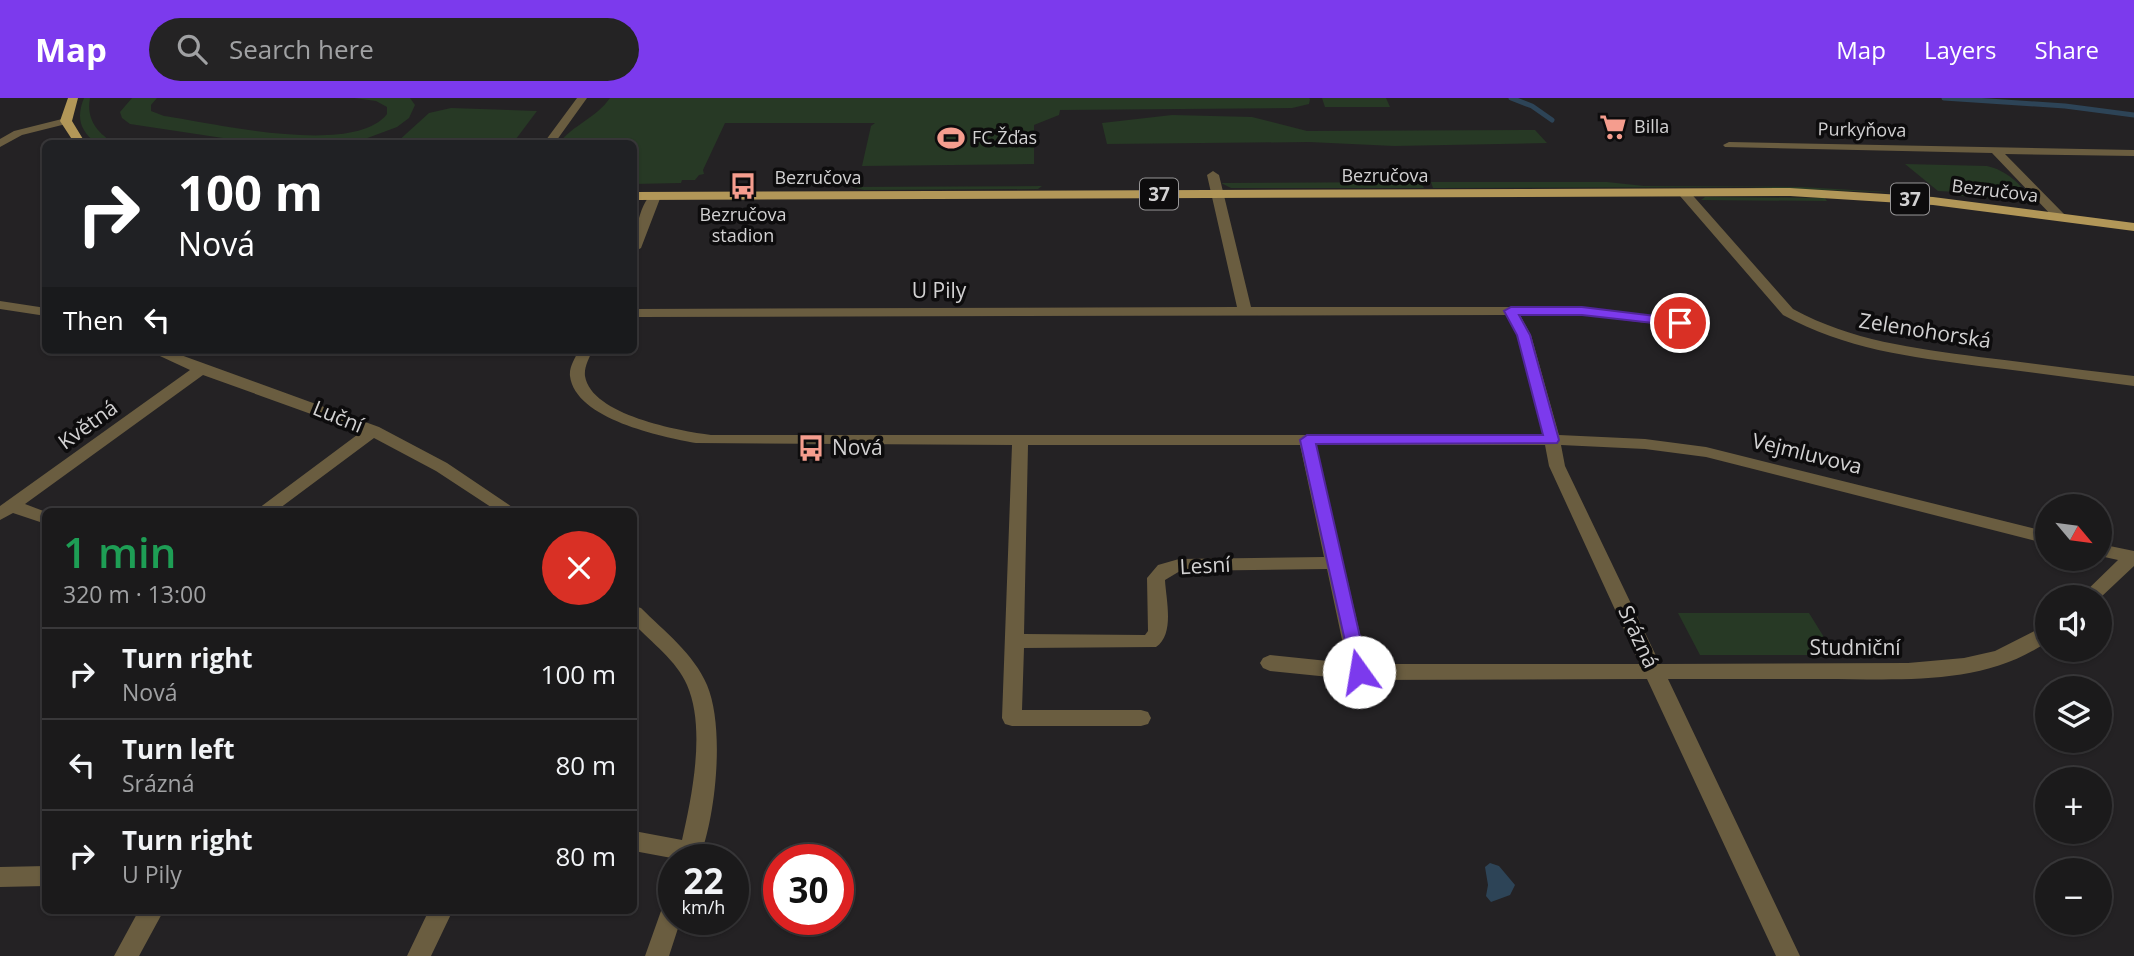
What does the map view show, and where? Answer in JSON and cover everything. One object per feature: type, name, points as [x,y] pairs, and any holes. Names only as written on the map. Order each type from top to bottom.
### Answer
[{"type":"main road","points":[[73,98],[66,121],[78,140]]},
{"type":"main road","name":"Bezručova","points":[[637,196],[1790,192],[1871,196],[2134,227]]},
{"type":"street","points":[[551,140],[582,98]]},
{"type":"street","points":[[0,144],[18,133],[66,121]]},
{"type":"street","name":"Purkyňova","points":[[1729,145],[2134,153]]},
{"type":"street","points":[[1995,150],[2060,217]]},
{"type":"street","points":[[1213,175],[1245,312]]},
{"type":"street","name":"Zelenohorská","points":[[1685,193],[1788,312],[1809,325],[1843,339],[1892,350],[2134,381]]},
{"type":"street","points":[[637,240],[655,195]]},
{"type":"street","points":[[0,315],[7,306],[42,311]]},
{"type":"street","name":"Srázná","points":[[1511,311],[1524,335],[1557,466],[1788,956]]},
{"type":"street","name":"U Pily","points":[[637,313],[1582,311],[1680,323]]},
{"type":"street","name":"Luční","points":[[163,354],[200,370],[286,397],[373,431],[455,475],[504,508]]},
{"type":"street","points":[[584,354],[579,363],[578,375],[583,388],[590,396],[619,415],[645,427],[687,438],[1551,440]]},
{"type":"street","name":"Květná","points":[[6,510],[200,370]]},
{"type":"street","points":[[268,508],[373,431]]},
{"type":"street","points":[[1020,440],[1012,718],[1141,718]]},
{"type":"street","points":[[1307,440],[1359,672]]},
{"type":"street","name":"Vejmluvova","points":[[1551,440],[1645,444],[1706,452],[2035,535]]},
{"type":"street","points":[[6,510],[42,517]]},
{"type":"street","points":[[2112,553],[2133,557]]},
{"type":"street","points":[[2102,585],[2133,557]]},
{"type":"street","name":"Lesní","points":[[1014,641],[1149,642],[1155,638],[1158,631],[1156,578],[1164,570],[1179,565],[1335,562]]},
{"type":"street","points":[[637,616],[670,650],[697,685],[704,712],[704,776],[692,844]]},
{"type":"street","name":"Studniční","points":[[1654,671],[1933,670],[2004,657],[2035,639]]},
{"type":"street","points":[[1270,663],[1359,672],[1654,671]]},
{"type":"street","points":[[637,842],[658,847]]},
{"type":"street","points":[[0,877],[42,876]]},
{"type":"street","points":[[126,956],[150,914]]},
{"type":"street","points":[[419,956],[439,914]]},
{"type":"street","points":[[657,956],[664,935]]},
{"type":"green space","points":[[84,98],[90,98],[91,119],[110,140],[93,140],[83,128],[80,112]]},
{"type":"green space","points":[[132,98],[157,98],[151,105],[151,111],[164,116],[247,130],[315,135],[345,133],[370,127],[387,114],[387,107],[376,101],[354,98],[410,98],[415,105],[409,118],[397,127],[362,140],[236,140],[130,124],[122,118],[120,112]]},
{"type":"green space","name":"FC Žďas","points":[[610,98],[1310,99],[1309,104],[1292,108],[1060,110],[1059,115],[1034,125],[1034,164],[862,166],[871,126],[875,123],[725,123],[703,170],[704,174],[695,180],[682,180],[681,183],[637,184],[637,140],[562,140]]},
{"type":"green space","points":[[1322,98],[1386,98],[1390,107],[1325,107]]},
{"type":"green space","points":[[451,108],[537,111],[515,140],[399,140],[429,113]]},
{"type":"green space","points":[[1172,115],[1252,117],[1307,131],[1535,130],[1547,143],[1394,146],[1309,142],[1107,144],[1102,123]]},
{"type":"green space","points":[[1905,164],[1994,168],[2013,179],[2032,202],[1962,196],[1957,192],[1938,191]]},
{"type":"green space","points":[[1421,182],[1424,188],[1231,188],[1221,183]]},
{"type":"green space","points":[[1431,182],[1607,182],[1644,186],[1801,187],[1905,193],[1746,187],[1433,188]]},
{"type":"green space","points":[[1042,186],[1038,189],[864,190],[850,187]]},
{"type":"green space","points":[[1705,197],[1825,198],[1827,201],[1701,200]]},
{"type":"green space","points":[[1678,613],[1809,613],[1835,655],[1700,655]]},
{"type":"water","points":[[1490,863],[1499,866],[1515,885],[1510,895],[1491,902],[1486,896],[1488,885],[1485,867]]},
{"type":"waterway","points":[[1511,98],[1532,106],[1552,120]]},
{"type":"waterway","points":[[1944,98],[2065,106],[2134,115]]},
{"type":"place","name":"Billa","points":[[1613,127]]},
{"type":"place","name":"FC Žďas","points":[[951,138]]},
{"type":"place","name":"Bezručova stadion","points":[[743,186]]},
{"type":"place","name":"Nová","points":[[811,448]]},
{"type":"route","points":[[1359,672],[1307,440],[1551,440],[1524,335],[1511,311],[1582,311],[1680,323]]}]
